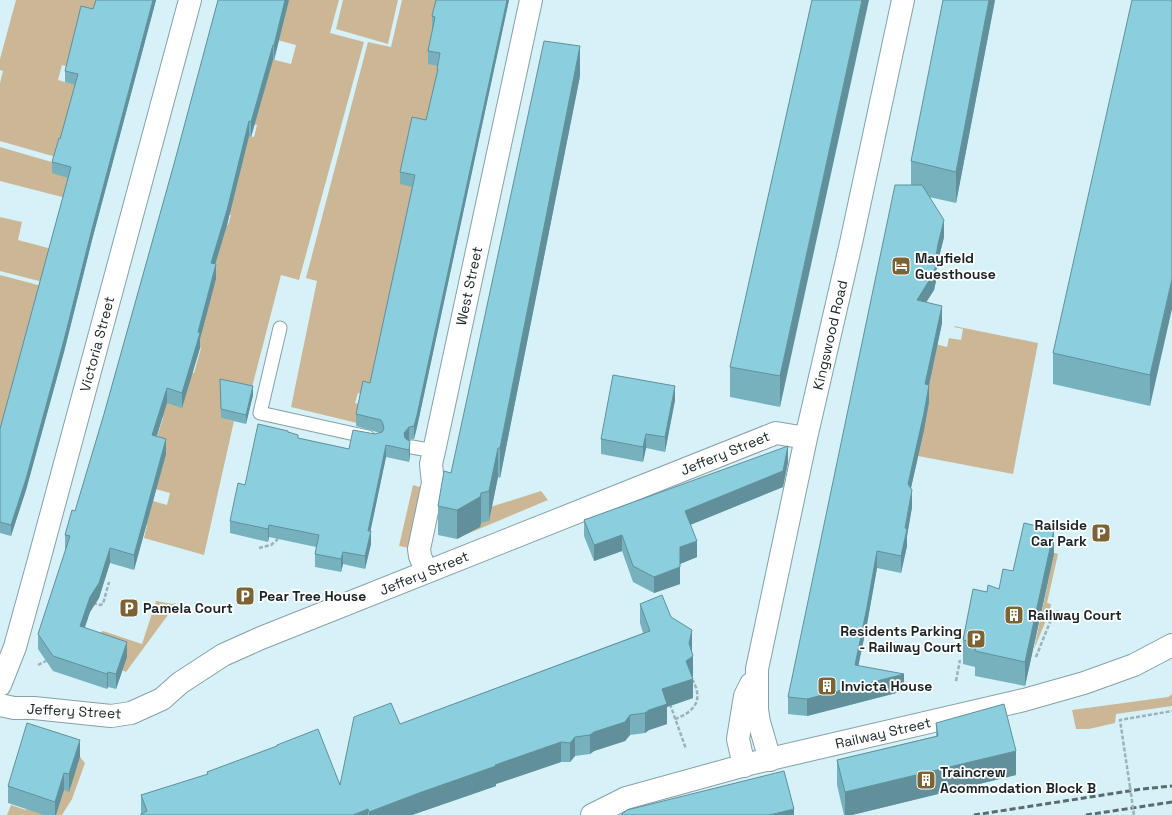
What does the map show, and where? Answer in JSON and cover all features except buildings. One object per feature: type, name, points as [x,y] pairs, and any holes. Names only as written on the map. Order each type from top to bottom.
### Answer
[{"type":"street","name":"Victoria Street","points":[[0,685],[15,647],[190,0]]},
{"type":"street","name":"West Street","points":[[426,571],[420,556],[420,549],[433,485],[431,464],[532,0]]},
{"type":"street","name":"Kingswood Road","points":[[770,760],[757,710],[757,669],[806,438],[851,243],[903,0]]},
{"type":"street","name":"Jeffery Street","points":[[0,705],[14,708],[34,708],[111,716],[131,713],[162,699],[180,683],[223,655],[261,638],[426,571],[776,433],[806,438]]},
{"type":"street","name":"Railway Street","points":[[592,815],[626,798],[744,766],[1024,700],[1104,677],[1162,652],[1172,645]]},
{"type":"street","name":"Kingswood Road","points":[[744,766],[738,739],[739,725],[745,696],[757,669]]},
{"type":"lane","points":[[280,328],[260,413],[376,439]]},
{"type":"lane","points":[[412,447],[434,451]]},
{"type":"path","points":[[260,548],[271,545],[276,540],[276,530]]},
{"type":"path","points":[[93,603],[100,605],[103,604],[109,582]]},
{"type":"path","points":[[1036,657],[1052,618],[1058,611]]},
{"type":"path","points":[[956,681],[960,660]]},
{"type":"path","points":[[675,719],[691,711],[697,700],[698,692],[691,677]]},
{"type":"path","points":[[693,698],[697,700]]},
{"type":"path","points":[[669,703],[686,748]]},
{"type":"path","points":[[1134,815],[1120,720],[1172,710]]},
{"type":"shaded area","points":[[16,0],[99,0],[76,69],[62,65],[58,80],[94,90],[56,157],[0,141],[0,83],[3,71],[0,70],[0,59]]},
{"type":"shaded area","points":[[276,0],[339,0],[330,33],[364,42],[299,280],[281,275],[250,395],[221,418],[234,421],[204,555],[144,538],[147,525],[120,517],[146,499],[167,505],[170,493],[148,487],[156,440],[163,418],[159,416],[183,370],[194,373],[201,348],[182,343],[212,293],[216,280],[213,221],[228,225],[231,215],[220,212],[240,134],[254,137],[257,125],[228,118],[271,59],[291,64],[296,45],[250,33]]},
{"type":"shaded area","points":[[343,0],[398,0],[388,44],[336,29]]},
{"type":"shaded area","points":[[402,0],[470,0],[448,33],[441,66],[430,190],[385,399],[358,393],[355,403],[368,406],[357,423],[291,407],[317,281],[306,278],[368,42],[391,47]]},
{"type":"shaded area","points":[[0,147],[55,163],[71,178],[66,198],[0,181]]},
{"type":"shaded area","points":[[0,217],[22,222],[18,240],[52,249],[43,282],[0,271]]},
{"type":"shaded area","points":[[0,275],[42,286],[0,440]]},
{"type":"shaded area","points":[[954,326],[1038,343],[1013,474],[918,456],[923,430],[896,396],[935,344],[947,347],[949,338],[961,340],[963,329]]},
{"type":"shaded area","points":[[413,485],[423,488],[410,548],[399,546]]},
{"type":"shaded area","points":[[541,491],[548,500],[467,534],[470,522],[484,509]]},
{"type":"shaded area","points":[[1037,548],[1058,554],[1047,603],[1051,604],[1050,611],[1034,649],[1054,554]]},
{"type":"shaded area","points":[[156,601],[176,604],[126,672],[122,670],[127,657],[95,636],[103,631],[142,644]]},
{"type":"shaded area","points":[[1172,694],[1172,706],[1116,714],[1115,723],[1089,729],[1076,729],[1072,710],[1168,697]]},
{"type":"shaded area","points":[[80,757],[85,763],[72,799],[62,815],[56,815],[64,790],[69,791]]},
{"type":"shaded area","points":[[35,782],[44,815],[7,815],[11,805],[26,810]]},
{"type":"railway","points":[[974,815],[1142,789],[1172,786]]},
{"type":"railway","points":[[1086,815],[1172,802]]},
{"type":"place","name":"Mayfield Guesthouse","points":[[901,266]]},
{"type":"place","name":"Railside Car Park","points":[[1101,533]]},
{"type":"place","name":"Pear Tree House","points":[[245,596]]},
{"type":"place","name":"Pamela Court","points":[[129,608]]},
{"type":"place","name":"Railway Court","points":[[1014,615]]},
{"type":"place","name":"Residents Parking - Railway Court","points":[[976,639]]},
{"type":"place","name":"Invicta House","points":[[827,686]]},
{"type":"place","name":"Traincrew Acommodation Block B","points":[[926,780]]}]
